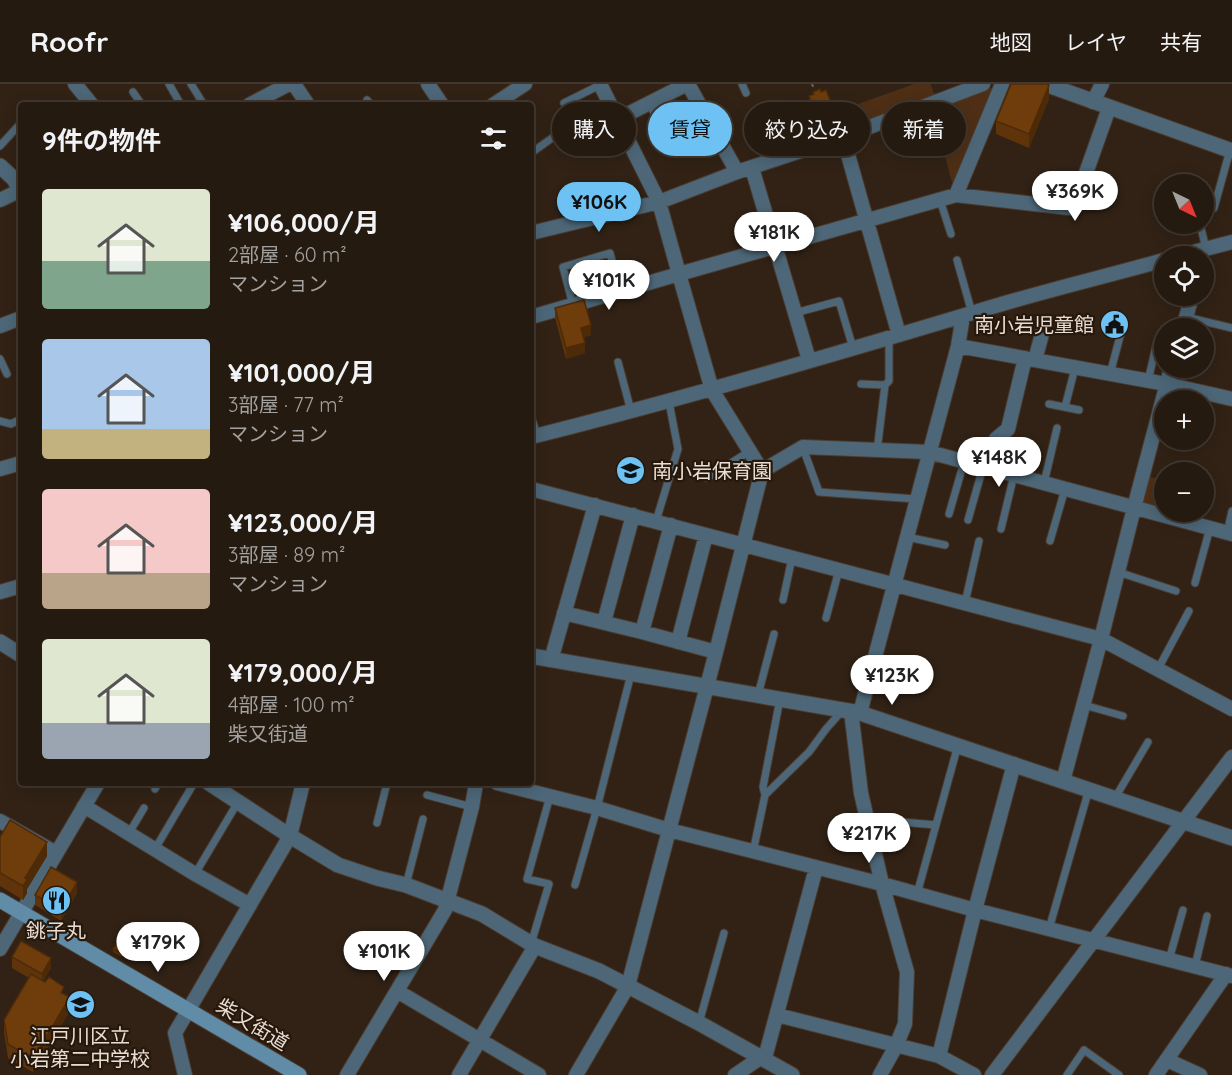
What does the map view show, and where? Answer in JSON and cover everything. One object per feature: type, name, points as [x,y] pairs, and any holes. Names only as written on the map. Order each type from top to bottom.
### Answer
[{"type":"main road","name":"柴又街道","points":[[0,900],[299,1075]]},
{"type":"street","points":[[75,84],[90,102]]},
{"type":"street","points":[[255,102],[289,84]]},
{"type":"street","points":[[294,84],[306,102]]},
{"type":"street","points":[[428,84],[440,102]]},
{"type":"street","points":[[498,102],[525,84]]},
{"type":"street","points":[[651,102],[688,84],[737,172]]},
{"type":"street","points":[[870,127],[983,84]]},
{"type":"street","points":[[956,195],[1002,84]]},
{"type":"street","points":[[1045,84],[1231,150]]},
{"type":"street","points":[[1094,102],[1102,84]]},
{"type":"street","points":[[600,85],[609,102]]},
{"type":"street","points":[[534,316],[956,195],[1069,208],[1075,204],[1108,108]]},
{"type":"street","points":[[636,156],[659,202],[712,390],[762,471]]},
{"type":"street","points":[[534,232],[659,202],[737,172],[787,156]]},
{"type":"street","points":[[848,156],[867,221],[894,337]]},
{"type":"street","points":[[0,166],[14,178],[18,185]]},
{"type":"street","points":[[752,168],[809,360]]},
{"type":"street","points":[[0,200],[18,192]]},
{"type":"street","points":[[1214,248],[1232,242]]},
{"type":"street","points":[[534,436],[712,390],[968,314],[1154,263]]},
{"type":"street","points":[[880,1075],[897,1046],[904,1024],[907,972],[882,884],[861,793],[851,711],[893,585],[968,314]]},
{"type":"street","points":[[0,326],[18,319]]},
{"type":"street","points":[[986,468],[996,439],[1008,429],[1030,359],[1042,334]]},
{"type":"street","points":[[958,346],[1166,384],[1232,399]]},
{"type":"street","points":[[1063,781],[1168,378]]},
{"type":"street","points":[[576,1075],[628,986],[762,471],[803,447],[929,452],[1229,533]]},
{"type":"street","points":[[0,469],[18,464]]},
{"type":"street","points":[[534,490],[1101,639],[1232,710]]},
{"type":"street","points":[[552,660],[595,505]]},
{"type":"street","points":[[604,622],[633,515]]},
{"type":"street","points":[[642,632],[671,525]]},
{"type":"street","points":[[678,642],[706,534]]},
{"type":"street","points":[[0,592],[18,587]]},
{"type":"street","points":[[564,613],[716,652]]},
{"type":"street","points":[[0,642],[18,653]]},
{"type":"street","points":[[534,657],[851,711],[1232,838]]},
{"type":"street","points":[[992,1075],[1232,757]]},
{"type":"street","points":[[939,1056],[1014,764]]},
{"type":"street","points":[[0,949],[96,786]]},
{"type":"street","points":[[214,786],[338,865],[406,885],[482,914],[533,945],[598,971],[628,986],[792,1075]]},
{"type":"street","points":[[185,1075],[175,1033],[290,836],[302,786]]},
{"type":"street","points":[[347,1075],[445,910],[476,786]]},
{"type":"street","points":[[509,786],[597,808],[669,830],[1229,975],[1156,1075]]},
{"type":"street","points":[[84,806],[195,874],[250,904]]},
{"type":"street","points":[[0,821],[56,853]]},
{"type":"street","points":[[735,1075],[766,1054],[816,868]]},
{"type":"street","points":[[459,1075],[533,945]]},
{"type":"street","points":[[397,991],[539,1075]]},
{"type":"street","points":[[777,1015],[939,1056],[974,1075]]},
{"type":"street","points":[[1167,1060],[1200,1075]]},
{"type":"lane","points":[[169,84],[179,102]]},
{"type":"lane","points":[[191,84],[202,102]]},
{"type":"lane","points":[[742,84],[746,93]]},
{"type":"lane","points":[[566,102],[600,85]]},
{"type":"lane","points":[[133,92],[140,102]]},
{"type":"lane","points":[[0,146],[18,126]]},
{"type":"lane","points":[[534,151],[552,138]]},
{"type":"lane","points":[[1214,208],[1231,150]]},
{"type":"lane","points":[[940,200],[951,234]]},
{"type":"lane","points":[[573,305],[563,267],[610,253],[620,291]]},
{"type":"lane","points":[[957,261],[968,314]]},
{"type":"lane","points":[[795,313],[839,302],[853,348]]},
{"type":"lane","points":[[1110,374],[1122,325]]},
{"type":"lane","points":[[1214,326],[1232,328]]},
{"type":"lane","points":[[877,451],[885,385],[889,381],[894,337]]},
{"type":"lane","points":[[1148,381],[1154,355]]},
{"type":"lane","points":[[0,359],[7,374]]},
{"type":"lane","points":[[618,362],[631,411]]},
{"type":"lane","points":[[1065,407],[1075,368]]},
{"type":"lane","points":[[861,384],[885,385]]},
{"type":"lane","points":[[656,521],[678,449],[669,402]]},
{"type":"lane","points":[[1048,404],[1079,411]]},
{"type":"lane","points":[[0,422],[10,424],[18,420]]},
{"type":"lane","points":[[1044,483],[1058,428]]},
{"type":"lane","points":[[803,447],[819,492],[916,499]]},
{"type":"lane","points":[[707,477],[750,451]]},
{"type":"lane","points":[[949,514],[964,462]]},
{"type":"lane","points":[[968,520],[986,468]]},
{"type":"lane","points":[[1000,529],[1014,476]]},
{"type":"lane","points":[[1050,541],[1065,489]]},
{"type":"lane","points":[[1229,533],[1232,511]]},
{"type":"lane","points":[[1196,583],[1210,528]]},
{"type":"lane","points":[[906,537],[945,545]]},
{"type":"lane","points":[[965,603],[979,542]]},
{"type":"lane","points":[[783,600],[792,558]]},
{"type":"lane","points":[[826,618],[839,570]]},
{"type":"lane","points":[[1118,572],[1176,591]]},
{"type":"lane","points":[[1158,669],[1190,611]]},
{"type":"lane","points":[[758,695],[774,634]]},
{"type":"lane","points":[[575,885],[631,674]]},
{"type":"lane","points":[[753,852],[765,795],[763,787],[780,699]]},
{"type":"lane","points":[[1084,705],[1123,716]]},
{"type":"lane","points":[[765,795],[809,752],[826,729],[851,711]]},
{"type":"lane","points":[[1115,798],[1148,742]]},
{"type":"lane","points":[[917,894],[958,745]]},
{"type":"lane","points":[[155,849],[192,786]]},
{"type":"lane","points":[[377,823],[386,786]]},
{"type":"lane","points":[[1049,929],[1089,789]]},
{"type":"lane","points":[[427,795],[472,807]]},
{"type":"lane","points":[[533,945],[549,884],[527,879],[550,796]]},
{"type":"lane","points":[[195,874],[238,802]]},
{"type":"lane","points":[[129,833],[144,808]]},
{"type":"lane","points":[[406,885],[423,819]]},
{"type":"lane","points":[[867,819],[936,825]]},
{"type":"lane","points":[[1169,960],[1183,910]]},
{"type":"lane","points":[[1195,966],[1207,916]]},
{"type":"lane","points":[[699,1023],[724,933]]},
{"type":"lane","points":[[1067,1075],[1084,1050],[1119,1075]]},
{"type":"path","points":[[812,84],[816,95]]},
{"type":"shaded area","points":[[914,84],[930,84],[935,96],[918,102],[882,102],[882,115],[870,119],[870,102],[864,102]]},
{"type":"shaded area","points":[[994,88],[966,155],[966,102],[956,102]]},
{"type":"shaded area","points":[[945,156],[966,156],[953,186]]},
{"type":"shaded area","points":[[1146,476],[1154,478],[1154,509],[1139,505]]},
{"type":"building","points":[[1011,84],[1049,85],[1029,134],[996,121]]},
{"type":"building","points":[[820,89],[821,92],[826,90],[831,102],[812,102],[809,96],[814,94],[813,92]]},
{"type":"building","points":[[584,300],[591,325],[581,328],[585,343],[566,348],[555,308]]},
{"type":"building","points":[[10,820],[47,842],[25,878],[27,880],[23,886],[0,873],[0,837]]},
{"type":"building","points":[[51,867],[77,882],[61,910],[35,895]]},
{"type":"building","points":[[21,941],[51,958],[42,974],[12,957]]},
{"type":"building","points":[[118,941],[126,946],[121,953],[113,949]]},
{"type":"building","points":[[31,974],[45,982],[49,977],[64,987],[61,993],[70,997],[33,1059],[8,1044],[4,1020]]},
{"type":"place","name":"南小岩児童館","points":[[1115,324]]},
{"type":"place","name":"南小岩保育園","points":[[631,470]]},
{"type":"place","name":"銚子丸","points":[[56,900]]},
{"type":"place","name":"江戸川区立 小岩第二中学校","points":[[80,1004]]}]
